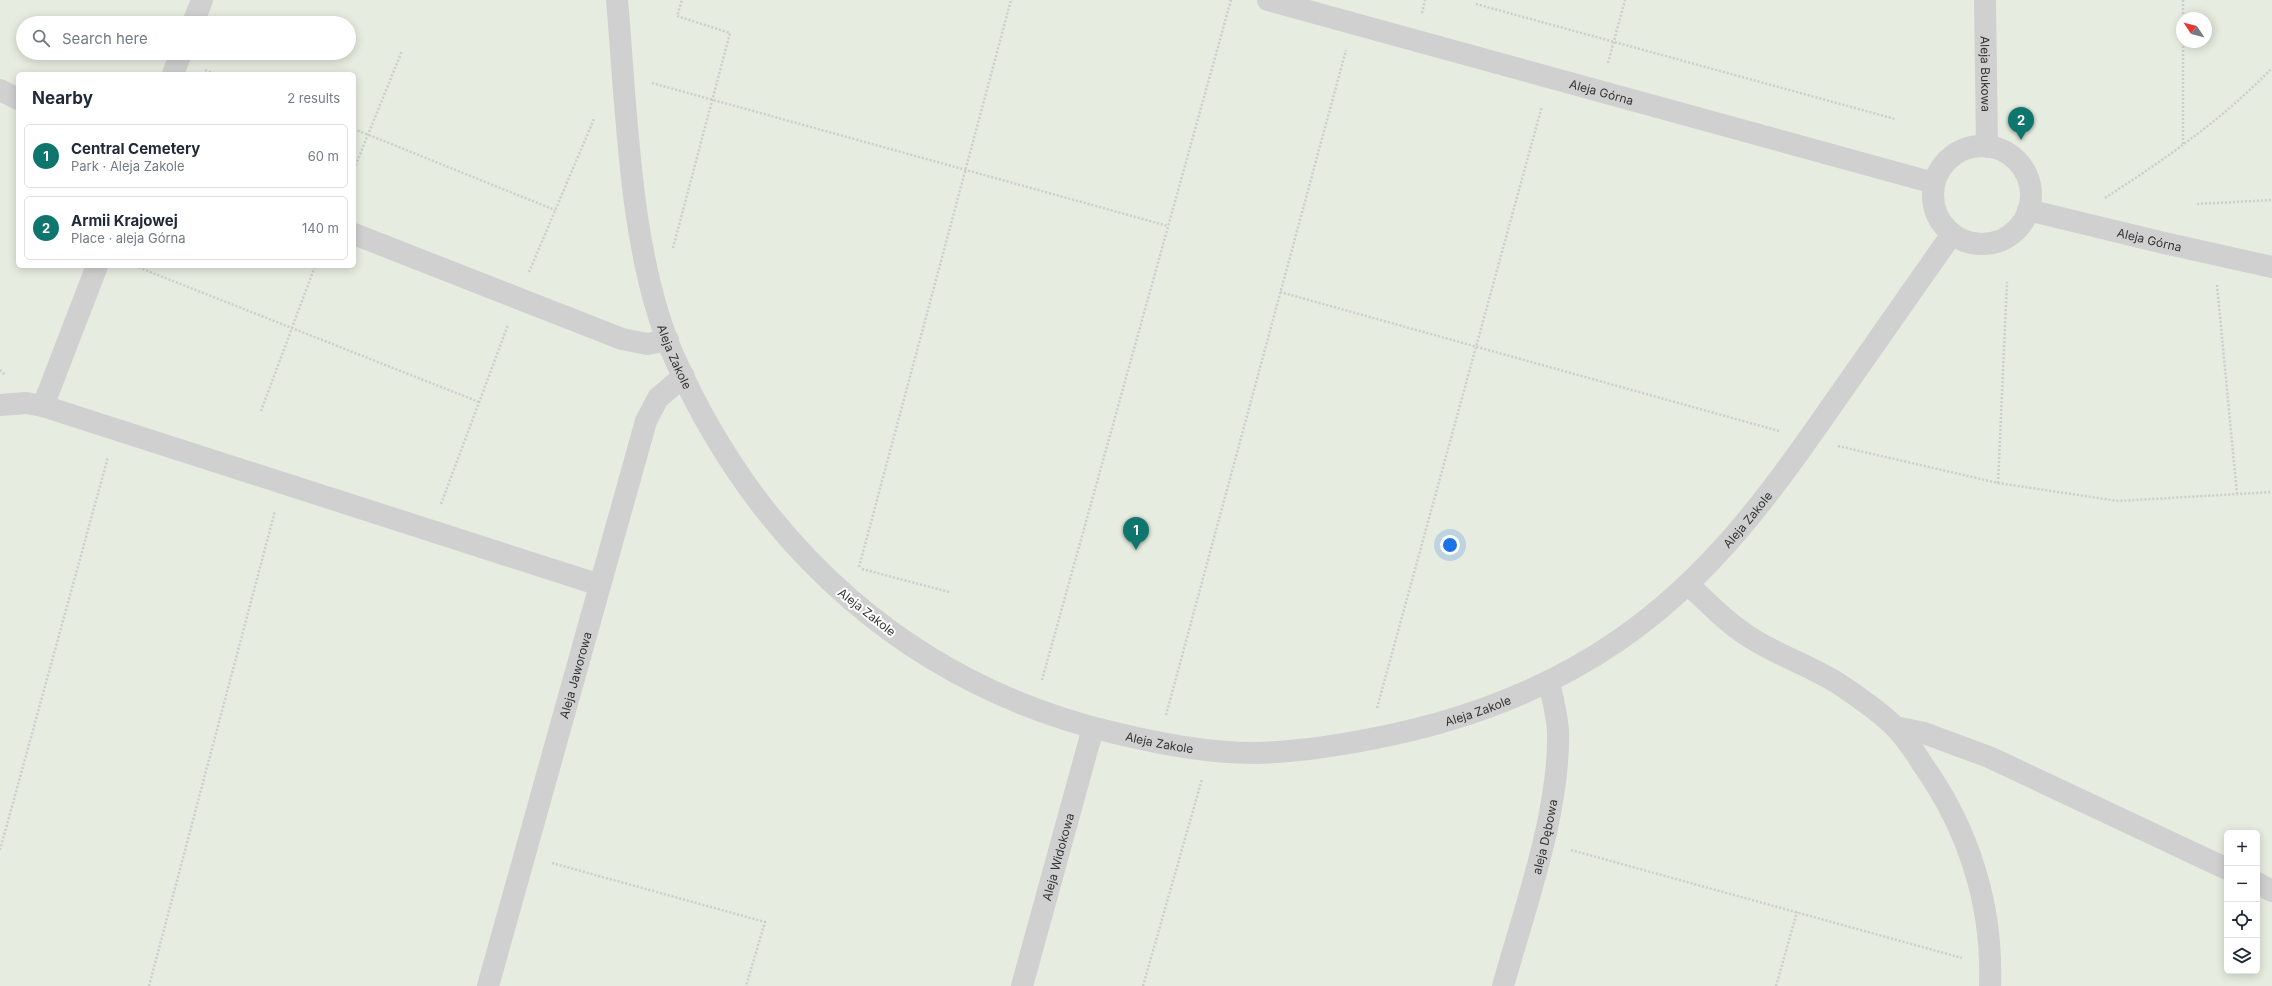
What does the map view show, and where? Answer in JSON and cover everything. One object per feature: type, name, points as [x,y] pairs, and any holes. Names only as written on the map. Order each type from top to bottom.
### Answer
[{"type":"street","points":[[196,16],[202,0]]},
{"type":"street","name":"Aleja Zakole","points":[[617,0],[633,179],[643,245],[658,311],[668,340],[684,376],[718,441],[751,492],[818,571],[845,597],[917,649],[989,690],[1033,709],[1093,728],[1158,743],[1209,751],[1252,753],[1290,751],[1368,740],[1428,728],[1513,700],[1549,683],[1618,641],[1652,616],[1690,584],[1746,522],[1808,439],[1952,234]]},
{"type":"street","name":"Aleja Górna","points":[[1268,0],[1293,3],[1353,23],[1934,183]]},
{"type":"street","name":"Aleja Bukowa","points":[[1985,0],[1987,147]]},
{"type":"street","points":[[174,72],[178,60]]},
{"type":"street","points":[[0,90],[16,98]]},
{"type":"street","points":[[1987,147],[2006,153],[2024,170],[2030,190],[2028,210],[2023,221],[2015,230],[1998,241],[1974,244],[1952,234],[1943,225],[1936,211],[1933,199],[1934,183],[1941,168],[1952,156],[1970,148],[1987,147]]},
{"type":"street","name":"Aleja Górna","points":[[2028,210],[2272,267]]},
{"type":"street","points":[[356,235],[622,338],[647,344],[668,340]]},
{"type":"street","points":[[43,406],[96,268]]},
{"type":"street","name":"Aleja Jaworowa","points":[[488,986],[646,421],[658,398],[684,376]]},
{"type":"street","points":[[0,405],[26,403],[43,406],[600,585]]},
{"type":"street","points":[[1690,584],[1714,609],[1750,638],[1837,683],[1868,704],[1895,727],[1934,780],[1968,845],[1987,922],[1991,976]]},
{"type":"street","name":"aleja Dębowa","points":[[1503,986],[1543,842],[1558,754],[1556,715],[1549,683]]},
{"type":"street","points":[[1895,727],[1924,733],[1989,757],[2224,868]]},
{"type":"street","name":"Aleja Widokowa","points":[[1022,986],[1093,728]]},
{"type":"street","points":[[2260,885],[2272,891]]},
{"type":"path","points":[[673,249],[730,33],[678,16],[682,0]]},
{"type":"path","points":[[949,592],[859,569],[1011,0]]},
{"type":"path","points":[[1040,685],[1231,0]]},
{"type":"path","points":[[1600,91],[1625,0]]},
{"type":"path","points":[[2182,0],[2183,12]]},
{"type":"path","points":[[1476,4],[1895,119]]},
{"type":"path","points":[[1165,719],[1353,23]]},
{"type":"path","points":[[2183,48],[2183,146]]},
{"type":"path","points":[[356,163],[402,51]]},
{"type":"path","points":[[2070,220],[2183,146],[2223,115],[2272,68]]},
{"type":"path","points":[[623,75],[1168,226]]},
{"type":"path","points":[[1368,740],[1549,77]]},
{"type":"path","points":[[356,131],[555,210]]},
{"type":"path","points":[[2197,204],[2272,200]]},
{"type":"path","points":[[140,268],[479,402]]},
{"type":"path","points":[[260,411],[314,268]]},
{"type":"path","points":[[1998,483],[2007,282]]},
{"type":"path","points":[[2217,285],[2237,494]]},
{"type":"path","points":[[1280,292],[1808,439],[1998,483],[2118,501],[2272,492]]},
{"type":"path","points":[[0,850],[116,430]]},
{"type":"path","points":[[149,986],[283,483]]},
{"type":"path","points":[[1143,986],[1209,751]]},
{"type":"path","points":[[1543,842],[1796,912],[1991,976]]},
{"type":"path","points":[[525,855],[765,922],[746,986]]},
{"type":"path","points":[[1776,986],[1796,912]]},
{"type":"shaded area","points":[[0,0],[2272,0],[2272,986],[0,986]]},
{"type":"place","name":"Armii Krajowej","points":[[2021,140]]},
{"type":"place","name":"Central Cemetery","points":[[1136,550]]}]
